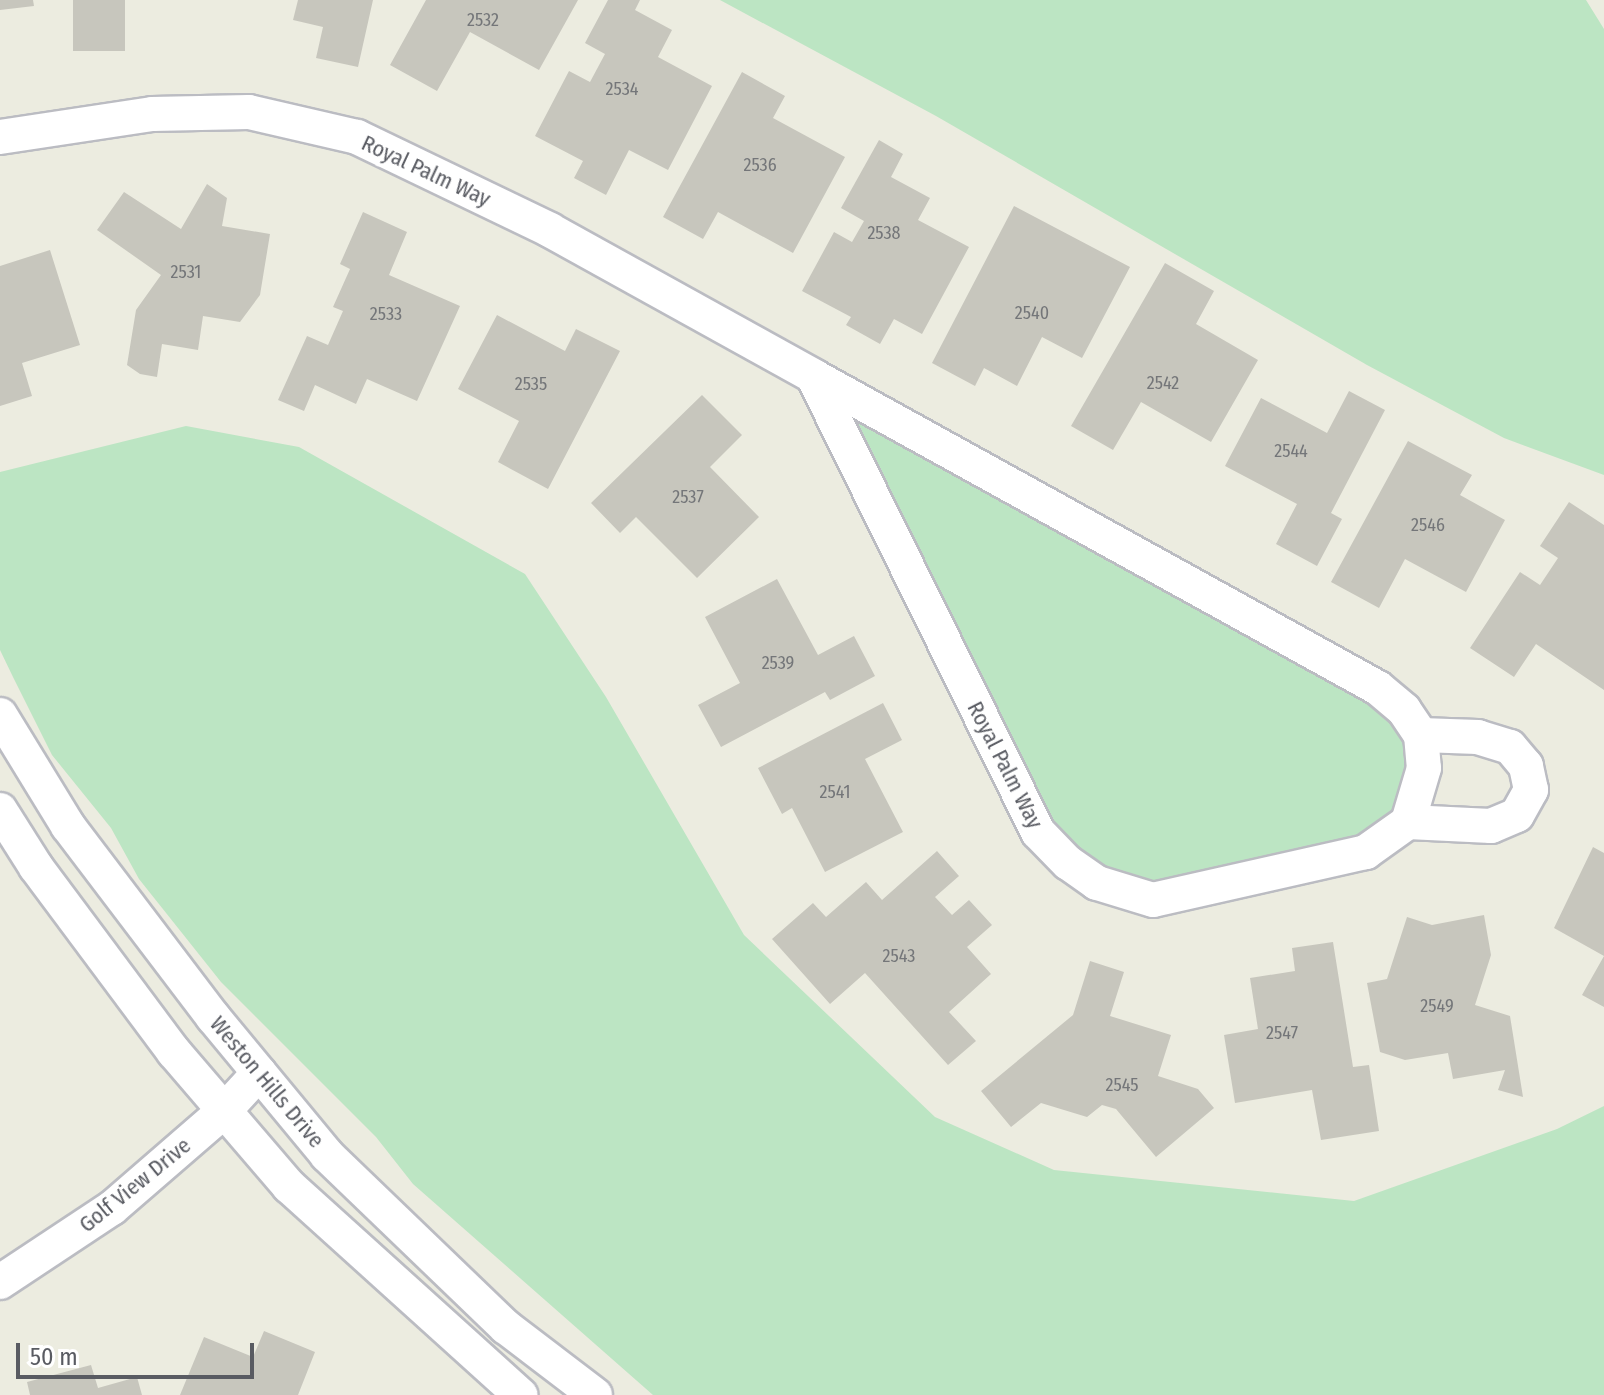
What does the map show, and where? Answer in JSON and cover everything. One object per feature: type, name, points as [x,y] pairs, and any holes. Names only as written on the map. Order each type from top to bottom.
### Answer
[{"type":"street","name":"Royal Palm Way","points":[[0,137],[152,114],[249,112],[357,137],[550,230],[1378,688],[1404,710],[1421,735]]},
{"type":"street","name":"Royal Palm Way","points":[[813,376],[1038,832],[1068,863],[1097,883],[1153,900],[1366,852],[1408,822]]},
{"type":"street","name":"Weston Hills Drive","points":[[0,715],[68,826],[259,1073],[327,1155],[506,1327],[595,1395]]},
{"type":"street","points":[[1421,735],[1478,737],[1510,747],[1526,766],[1531,790],[1517,815],[1491,826],[1408,822],[1424,768],[1421,735]]},
{"type":"street","points":[[0,810],[36,867],[224,1111],[289,1186],[520,1395]]},
{"type":"street","name":"Golf View Drive","points":[[0,1282],[112,1208],[224,1111],[259,1073]]},
{"type":"green space","points":[[720,0],[1586,0],[1604,29],[1604,475],[1504,438],[1367,365],[936,116]]},
{"type":"green space","points":[[813,376],[1378,688],[1421,735],[1408,822],[1153,900],[1068,863]]},
{"type":"green space","points":[[186,426],[299,447],[525,574],[606,697],[744,935],[935,1117],[1054,1170],[1354,1201],[1557,1129],[1604,1106],[1604,1395],[653,1395],[413,1184],[376,1137],[221,982],[139,879],[111,828],[52,755],[13,677],[0,650],[0,472]]},
{"type":"building","points":[[0,0],[33,0],[34,6],[0,10]]},
{"type":"building","points":[[73,0],[125,0],[125,51],[73,51]]},
{"type":"building","points":[[298,0],[373,0],[358,67],[316,58],[323,27],[293,20]]},
{"type":"building","points":[[426,0],[578,0],[539,70],[470,32],[437,91],[390,65]]},
{"type":"building","points":[[608,0],[640,0],[635,10],[672,30],[658,57],[712,86],[668,170],[629,150],[606,195],[574,178],[583,161],[535,136],[569,71],[590,82],[605,54],[585,43]]},
{"type":"building","points":[[742,72],[785,96],[773,118],[845,157],[793,253],[718,212],[703,239],[663,217]]},
{"type":"building","points":[[879,140],[903,154],[891,177],[930,198],[918,220],[969,247],[922,334],[894,319],[880,344],[846,325],[851,317],[802,291],[834,232],[852,242],[864,221],[841,208]]},
{"type":"building","points":[[207,184],[227,198],[222,226],[270,234],[260,295],[240,322],[203,316],[198,350],[162,344],[157,377],[140,374],[127,365],[136,310],[161,275],[97,230],[124,192],[181,229]]},
{"type":"building","points":[[1014,206],[1130,267],[1082,358],[1042,337],[1017,386],[984,368],[975,386],[932,363]]},
{"type":"building","points":[[363,212],[407,232],[389,275],[460,306],[417,401],[367,379],[356,404],[315,385],[304,411],[278,400],[307,336],[328,345],[343,311],[333,307],[350,269],[340,264]]},
{"type":"building","points":[[50,250],[80,345],[22,363],[32,396],[0,406],[0,266]]},
{"type":"building","points":[[1165,263],[1214,291],[1196,324],[1258,360],[1211,442],[1141,402],[1113,450],[1071,426]]},
{"type":"building","points":[[497,315],[565,351],[576,329],[620,351],[548,489],[498,462],[519,421],[458,389]]},
{"type":"building","points":[[1349,391],[1385,410],[1331,513],[1342,519],[1317,566],[1276,544],[1297,504],[1225,466],[1261,398],[1327,433]]},
{"type":"building","points":[[702,395],[742,435],[710,467],[759,517],[697,578],[636,517],[620,533],[591,503]]},
{"type":"building","points":[[1408,441],[1472,475],[1460,495],[1505,520],[1466,592],[1405,559],[1379,608],[1331,582]]},
{"type":"building","points":[[1569,502],[1604,525],[1604,690],[1536,644],[1514,677],[1470,648],[1520,572],[1540,585],[1558,558],[1540,546]]},
{"type":"building","points":[[777,579],[818,655],[854,636],[875,676],[830,700],[825,692],[721,747],[698,705],[740,683],[705,617]]},
{"type":"building","points":[[883,703],[902,740],[865,759],[903,832],[825,872],[792,808],[782,814],[758,768]]},
{"type":"building","points":[[1593,847],[1604,853],[1604,956],[1554,928]]},
{"type":"building","points":[[937,851],[959,876],[935,897],[952,915],[969,900],[992,925],[967,947],[991,974],[949,1012],[976,1041],[948,1065],[865,973],[830,1004],[772,939],[813,903],[826,917],[866,882],[882,900]]},
{"type":"building","points":[[1484,915],[1491,955],[1475,1005],[1510,1016],[1523,1097],[1498,1090],[1505,1070],[1453,1079],[1448,1053],[1405,1060],[1380,1052],[1367,983],[1387,979],[1407,917],[1432,925]]},
{"type":"building","points":[[1333,942],[1353,1067],[1369,1065],[1379,1131],[1321,1140],[1312,1090],[1235,1103],[1224,1035],[1258,1029],[1250,978],[1295,971],[1292,948]]},
{"type":"building","points":[[1604,956],[1604,1007],[1582,995]]},
{"type":"building","points":[[1090,961],[1124,972],[1110,1016],[1171,1035],[1158,1076],[1198,1089],[1214,1108],[1156,1157],[1116,1109],[1102,1105],[1087,1117],[1041,1103],[1011,1127],[981,1091],[1073,1015]]},
{"type":"building","points":[[264,1331],[315,1352],[298,1395],[180,1395],[204,1337],[253,1357]]},
{"type":"building","points":[[91,1365],[98,1388],[137,1377],[142,1395],[30,1395],[27,1382]]}]
